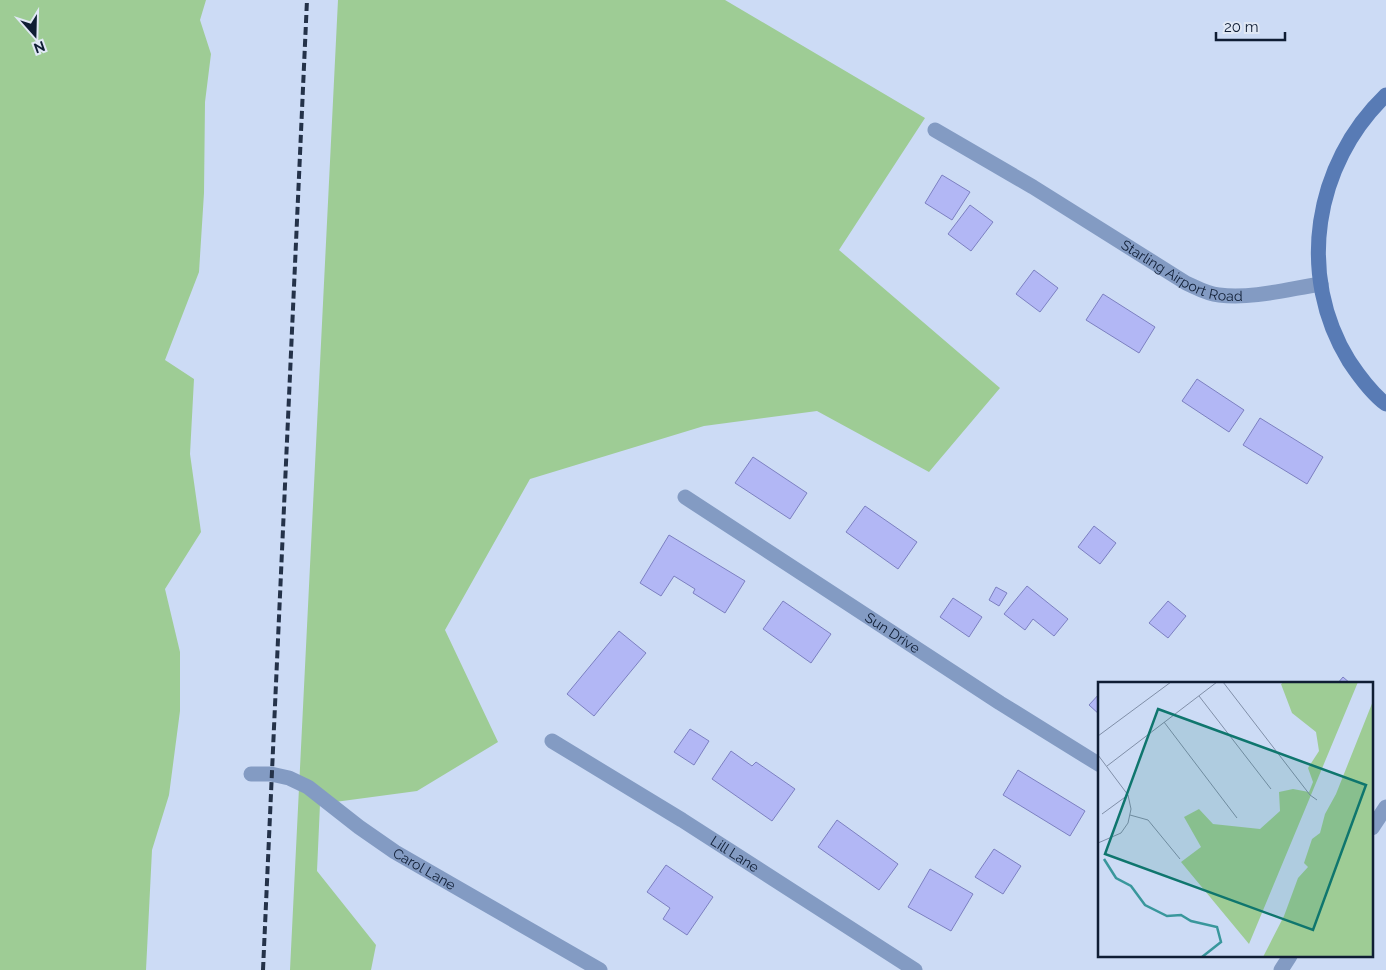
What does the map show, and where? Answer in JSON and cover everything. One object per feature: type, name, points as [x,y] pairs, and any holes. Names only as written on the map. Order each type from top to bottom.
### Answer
[{"type":"street","points":[[1386,95],[1356,130],[1338,159],[1330,179],[1319,233],[1321,284],[1331,321],[1345,353],[1368,386],[1386,404]]},
{"type":"street","name":"Starling Airport Road","points":[[935,130],[1033,187],[1196,288],[1219,295],[1246,296],[1321,284]]},
{"type":"street","name":"Sun Drive","points":[[685,497],[908,644],[1098,764]]},
{"type":"street","name":"Lill Lane","points":[[552,741],[682,820],[915,970]]},
{"type":"street","name":"Carol Lane","points":[[251,774],[271,774],[289,778],[308,786],[359,827],[395,852],[600,970]]},
{"type":"street","points":[[1374,825],[1386,807]]},
{"type":"street","points":[[1281,970],[1289,958]]},
{"type":"green space","points":[[0,0],[206,0],[200,20],[211,54],[205,102],[204,193],[199,272],[165,360],[194,379],[190,454],[201,532],[165,589],[180,652],[180,711],[169,795],[152,850],[146,970],[0,970]]},
{"type":"green space","points":[[338,0],[725,0],[925,118],[839,250],[1000,388],[929,472],[817,411],[704,426],[530,479],[445,630],[498,742],[417,791],[320,804],[317,871],[376,945],[371,970],[290,970]]},
{"type":"building","points":[[942,175],[970,192],[952,220],[925,203]]},
{"type":"building","points":[[970,205],[993,222],[971,251],[948,234]]},
{"type":"building","points":[[1034,270],[1058,288],[1040,312],[1016,294]]},
{"type":"building","points":[[1103,294],[1155,327],[1139,353],[1086,320]]},
{"type":"building","points":[[1197,379],[1244,410],[1229,432],[1182,401]]},
{"type":"building","points":[[1260,418],[1323,457],[1307,484],[1243,445]]},
{"type":"building","points":[[753,457],[807,493],[790,519],[735,483]]},
{"type":"building","points":[[865,506],[917,542],[898,569],[846,532]]},
{"type":"building","points":[[1094,526],[1116,543],[1100,564],[1078,547]]},
{"type":"building","points":[[669,535],[745,581],[725,613],[693,593],[695,589],[674,576],[661,596],[640,583]]},
{"type":"building","points":[[1027,586],[1068,619],[1054,636],[1033,619],[1025,630],[1004,614]]},
{"type":"building","points":[[996,587],[1007,593],[999,606],[989,600]]},
{"type":"building","points":[[953,598],[982,617],[969,637],[940,617]]},
{"type":"building","points":[[783,601],[831,634],[811,663],[763,629]]},
{"type":"building","points":[[1168,601],[1186,616],[1168,638],[1149,623]]},
{"type":"building","points":[[619,631],[646,653],[594,716],[567,694]]},
{"type":"building","points":[[1343,677],[1349,682],[1339,682]]},
{"type":"building","points":[[1098,695],[1098,713],[1089,705]]},
{"type":"building","points":[[690,729],[709,741],[694,765],[674,752]]},
{"type":"building","points":[[731,751],[752,766],[756,762],[795,789],[772,821],[712,779]]},
{"type":"building","points":[[1018,770],[1085,811],[1070,836],[1003,795]]},
{"type":"building","points":[[837,820],[898,864],[879,890],[818,847]]},
{"type":"building","points":[[994,849],[1021,866],[1003,894],[975,877]]},
{"type":"building","points":[[666,865],[713,897],[687,935],[663,919],[670,908],[647,892]]},
{"type":"building","points":[[930,869],[973,894],[951,931],[908,907]]},
{"type":"railway","points":[[263,970],[307,0]]}]
